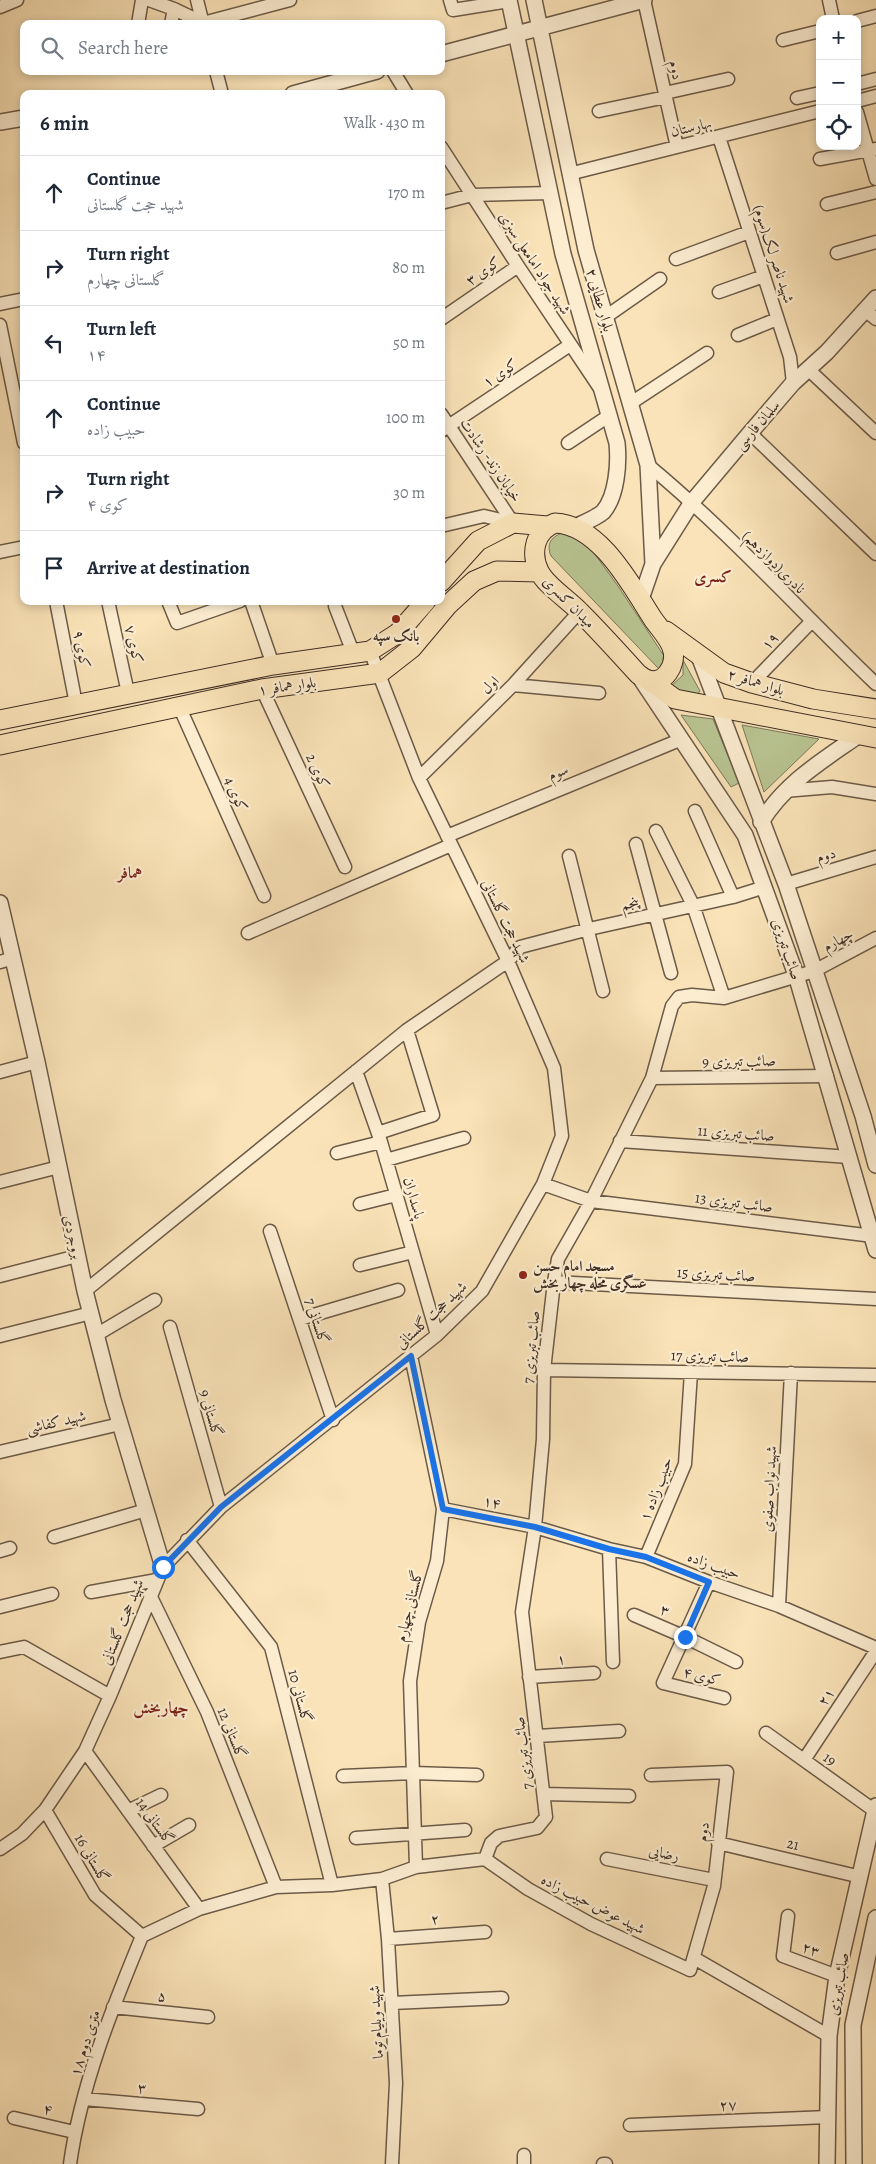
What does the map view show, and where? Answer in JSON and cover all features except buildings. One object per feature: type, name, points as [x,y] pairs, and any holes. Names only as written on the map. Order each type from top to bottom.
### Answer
[{"type":"main road","points":[[445,577],[478,540],[513,523],[546,526],[555,523],[575,528],[603,547],[641,599],[673,648],[674,660],[667,675],[662,678],[643,677]]},
{"type":"main road","name":"میدان کسری","points":[[546,526],[536,540],[535,551],[539,572],[580,611],[643,677]]},
{"type":"main road","points":[[380,673],[412,648],[448,605],[474,581],[497,571],[539,572]]},
{"type":"main road","name":"بلوار همافر ۱","points":[[0,722],[128,693],[273,665],[362,653],[398,632],[422,605]]},
{"type":"main road","name":"بلوار همافر ۲","points":[[653,619],[699,656],[724,673],[752,683],[812,699],[876,709]]},
{"type":"main road","name":"بلوار همافر ۱","points":[[3,744],[262,689],[380,673]]},
{"type":"main road","name":"بلوار همافر ۲","points":[[643,677],[675,699],[868,737]]},
{"type":"street","points":[[0,7],[17,0]]},
{"type":"street","points":[[139,20],[142,0]]},
{"type":"street","points":[[149,0],[197,20]]},
{"type":"street","points":[[197,0],[202,20]]},
{"type":"street","points":[[212,20],[259,4],[290,0]]},
{"type":"street","points":[[450,0],[453,10],[510,1]]},
{"type":"street","points":[[535,0],[548,16],[568,21]]},
{"type":"street","name":"بلوار عطایی ۲","points":[[535,0],[586,250],[604,318],[648,465],[652,564],[641,599]]},
{"type":"street","points":[[445,53],[644,0]]},
{"type":"street","name":"دوم","points":[[644,0],[677,147]]},
{"type":"street","points":[[829,0],[833,15]]},
{"type":"street","name":"بلوار عطایی ۲","points":[[510,1],[563,254],[617,443],[617,475],[609,502],[602,513],[575,528]]},
{"type":"street","points":[[172,20],[174,9]]},
{"type":"street","points":[[861,20],[876,16]]},
{"type":"street","points":[[783,40],[816,32]]},
{"type":"street","points":[[217,75],[221,90]]},
{"type":"street","points":[[308,90],[363,75]]},
{"type":"street","points":[[395,75],[404,90]]},
{"type":"street","points":[[599,111],[728,79]]},
{"type":"street","points":[[861,83],[876,80]]},
{"type":"street","points":[[797,98],[816,94]]},
{"type":"street","points":[[861,100],[876,96]]},
{"type":"street","name":"بهارستان","points":[[569,174],[816,112]]},
{"type":"street","points":[[0,122],[20,119]]},
{"type":"street","points":[[861,122],[872,149],[876,179]]},
{"type":"street","name":"شهید ناصر لک(سوم)","points":[[719,137],[790,357],[793,383]]},
{"type":"street","points":[[820,159],[872,149]]},
{"type":"street","name":"شهید جواد امامعلی سبزی","points":[[445,153],[604,395]]},
{"type":"street","points":[[827,204],[876,192]]},
{"type":"street","points":[[445,202],[472,195],[551,193]]},
{"type":"street","points":[[676,258],[750,232]]},
{"type":"street","points":[[837,253],[876,242]]},
{"type":"street","points":[[563,254],[586,250]]},
{"type":"street","name":"کوی ۳","points":[[445,316],[518,266]]},
{"type":"street","points":[[719,292],[764,276]]},
{"type":"street","points":[[604,318],[660,279]]},
{"type":"street","name":"سلمان فارسی","points":[[652,564],[692,502],[750,432],[793,383],[870,315],[876,298]]},
{"type":"street","points":[[0,304],[20,300]]},
{"type":"street","points":[[738,335],[777,319]]},
{"type":"street","points":[[0,325],[20,423]]},
{"type":"street","name":"کوی ۱","points":[[445,429],[570,345]]},
{"type":"street","points":[[631,403],[707,353]]},
{"type":"street","points":[[809,370],[876,433]]},
{"type":"street","points":[[568,443],[610,415]]},
{"type":"street","name":"خیابان زند- رشادت","points":[[445,429],[513,523]]},
{"type":"street","points":[[750,432],[876,554]]},
{"type":"street","name":"نادری(دوازدهم)","points":[[648,465],[692,502],[811,622],[876,684]]},
{"type":"street","points":[[445,525],[484,516],[513,523]]},
{"type":"street","points":[[0,552],[20,548]]},
{"type":"street","name":"کوی ۹","points":[[57,605],[76,704]]},
{"type":"street","name":"کوی ۷","points":[[109,605],[128,693]]},
{"type":"street","points":[[170,605],[177,623],[229,605]]},
{"type":"street","points":[[252,605],[273,665]]},
{"type":"street","points":[[335,606],[362,653]]},
{"type":"street","name":"اول","points":[[420,778],[513,685],[580,611]]},
{"type":"street","name":"۱۹","points":[[752,683],[811,622]]},
{"type":"street","name":"شهید حجت گلستانی","points":[[0,1849],[22,1834],[45,1810],[85,1751],[110,1696],[160,1574],[187,1540],[221,1507],[333,1420],[437,1335],[482,1291],[543,1184],[562,1136],[554,1068],[508,961],[420,778],[380,673],[362,653]]},
{"type":"street","name":"صائب تبریزی","points":[[699,656],[759,818],[786,884],[863,1116],[876,1165]]},
{"type":"street","name":"صائب تبریزی","points":[[643,677],[745,835],[796,975],[827,1076],[874,1243]]},
{"type":"street","points":[[513,685],[599,693]]},
{"type":"street","name":"کوی 2","points":[[262,689],[345,868]]},
{"type":"street","name":"کوی 4","points":[[179,706],[264,896]]},
{"type":"street","points":[[0,722],[3,744]]},
{"type":"street","points":[[736,820],[739,814],[752,810],[759,818],[784,791],[816,764],[868,737]]},
{"type":"street","name":"سوم","points":[[248,933],[449,841],[682,739]]},
{"type":"street","points":[[784,791],[832,787],[876,794]]},
{"type":"street","points":[[695,811],[733,897]]},
{"type":"street","points":[[656,831],[693,905],[724,998]]},
{"type":"street","points":[[636,844],[670,974]]},
{"type":"street","points":[[569,856],[589,929],[603,991]]},
{"type":"street","name":"دوم","points":[[786,884],[876,858]]},
{"type":"street","name":"پنجم","points":[[85,1291],[407,1030],[508,961],[520,947],[765,888]]},
{"type":"street","name":"بروجردی","points":[[0,903],[6,960],[37,1062],[85,1291],[120,1424],[146,1510],[160,1574]]},
{"type":"street","name":"چهارم","points":[[796,975],[814,971],[876,938]]},
{"type":"street","name":"صائب تبریزی 7","points":[[485,1859],[490,1843],[499,1836],[537,1828],[546,1817],[522,1612],[535,1527],[543,1439],[544,1370],[558,1258],[591,1201],[652,1078],[672,1006],[680,997],[692,994],[724,998],[796,975]]},
{"type":"street","points":[[338,1153],[433,1115],[407,1030]]},
{"type":"street","points":[[0,1072],[37,1062]]},
{"type":"street","name":"پاسداران","points":[[356,1071],[386,1160],[437,1335]]},
{"type":"street","name":"صائب تبریزی 9","points":[[652,1078],[827,1076]]},
{"type":"street","points":[[386,1160],[464,1138]]},
{"type":"street","name":"صائب تبریزی 11","points":[[620,1141],[850,1157]]},
{"type":"street","points":[[0,1182],[59,1167]]},
{"type":"street","points":[[543,1184],[591,1201]]},
{"type":"street","points":[[360,1204],[396,1195]]},
{"type":"street","name":"صائب تبریزی 13","points":[[591,1201],[874,1243]]},
{"type":"street","name":"گلستانی 7","points":[[270,1231],[333,1420]]},
{"type":"street","points":[[360,1265],[413,1252]]},
{"type":"street","points":[[0,1276],[77,1256]]},
{"type":"street","name":"صائب تبریزی 15","points":[[554,1282],[876,1299]]},
{"type":"street","points":[[300,1319],[398,1290]]},
{"type":"street","points":[[96,1335],[156,1300]]},
{"type":"street","points":[[0,1336],[91,1313]]},
{"type":"street","name":"گلستانی 9","points":[[170,1327],[221,1507]]},
{"type":"street","name":"گلستانی چهارم","points":[[411,1356],[443,1509],[437,1561],[419,1622],[410,1681],[416,1867]]},
{"type":"street","name":"صائب تبریزی 17","points":[[544,1370],[876,1375]]},
{"type":"street","name":"حبیب زاده ۱","points":[[646,1557],[685,1464],[692,1372]]},
{"type":"street","name":"شهید نواب صفوی","points":[[779,1606],[791,1373]]},
{"type":"street","name":"شهید کفاشی","points":[[0,1452],[120,1424]]},
{"type":"street","name":"۱۴","points":[[443,1509],[535,1527]]},
{"type":"street","points":[[54,1537],[146,1510]]},
{"type":"street","name":"حبیب زاده","points":[[535,1527],[609,1549],[646,1557],[709,1582],[779,1606],[876,1650]]},
{"type":"street","name":"گلستانی 10","points":[[187,1540],[271,1647],[332,1885]]},
{"type":"street","points":[[609,1549],[613,1662]]},
{"type":"street","points":[[91,1592],[160,1574]]},
{"type":"street","name":"کوی ۴","points":[[709,1582],[663,1683],[724,1698]]},
{"type":"street","points":[[0,1607],[52,1594]]},
{"type":"street","name":"گلستانی 12","points":[[150,1595],[207,1712],[276,1888]]},
{"type":"street","name":"۳","points":[[634,1615],[736,1662]]},
{"type":"street","points":[[0,1652],[24,1647],[110,1696]]},
{"type":"street","name":"۲۱","points":[[804,1760],[876,1650]]},
{"type":"street","name":"۱","points":[[529,1677],[594,1673]]},
{"type":"street","points":[[538,1736],[619,1731]]},
{"type":"street","name":"19","points":[[766,1733],[875,1809]]},
{"type":"street","name":"گلستانی 14","points":[[85,1751],[199,1910]]},
{"type":"street","points":[[343,1776],[413,1772],[477,1775]]},
{"type":"street","name":"دوم","points":[[651,1774],[727,1772],[714,1880],[692,1964]]},
{"type":"street","points":[[544,1794],[629,1796]]},
{"type":"street","points":[[128,1811],[161,1795]]},
{"type":"street","name":"صائب تبریزی","points":[[827,2164],[829,2036],[837,1976],[875,1809]]},
{"type":"street","name":"گلستانی 16","points":[[45,1810],[95,1895],[142,1936]]},
{"type":"street","points":[[153,1846],[189,1825]]},
{"type":"street","points":[[356,1838],[465,1830]]},
{"type":"street","name":"21","points":[[718,1843],[860,1877]]},
{"type":"street","points":[[142,1936],[199,1910],[276,1888],[332,1885],[382,1879],[416,1867],[485,1859]]},
{"type":"street","name":"شهید عوض حبیب زاده","points":[[485,1859],[528,1889],[591,1924],[692,1964],[829,2036]]},
{"type":"street","name":"رضایی","points":[[607,1859],[714,1880]]},
{"type":"street","name":"شهید ویلیام توما","points":[[382,1879],[388,1939],[396,2083],[392,2164]]},
{"type":"street","name":"۲۳","points":[[788,1916],[783,1956],[837,1976]]},
{"type":"street","name":"صائب تبریزی","points":[[854,2164],[853,2025],[876,1918]]},
{"type":"street","name":"۲","points":[[388,1939],[485,1932]]},
{"type":"street","name":"۱۸ متری دوم","points":[[70,2164],[74,2132],[113,2007],[142,1936]]},
{"type":"street","points":[[392,2003],[502,1998]]},
{"type":"street","name":"۵","points":[[113,2007],[208,2017]]},
{"type":"street","name":"۳","points":[[84,2099],[198,2109]]},
{"type":"street","name":"۲۷","points":[[630,2125],[828,2117]]},
{"type":"street","name":"۴","points":[[14,2118],[74,2132]]},
{"type":"green space","points":[[567,532],[586,542],[618,586],[668,662],[659,669],[551,556],[549,547],[552,540],[558,535]]},
{"type":"green space","points":[[683,660],[700,691],[696,697],[670,687],[683,675]]},
{"type":"green space","points":[[681,715],[713,719],[739,783],[731,787]]},
{"type":"green space","points":[[742,725],[819,739],[764,792]]},
{"type":"place","name":"بانک سپه","points":[[396,619]]},
{"type":"place","name":"مسجد امام حسن عسگری محله چهار بخش","points":[[523,1275]]},
{"type":"district","name":"کسری","points":[[713,576]]},
{"type":"district","name":"همافر","points":[[130,872]]},
{"type":"district","name":"چهاربخش","points":[[161,1707]]},
{"type":"route","points":[[163,1567],[187,1540],[221,1507],[333,1420],[411,1356],[443,1509],[535,1527],[609,1549],[646,1557],[709,1582],[685,1637]]}]
